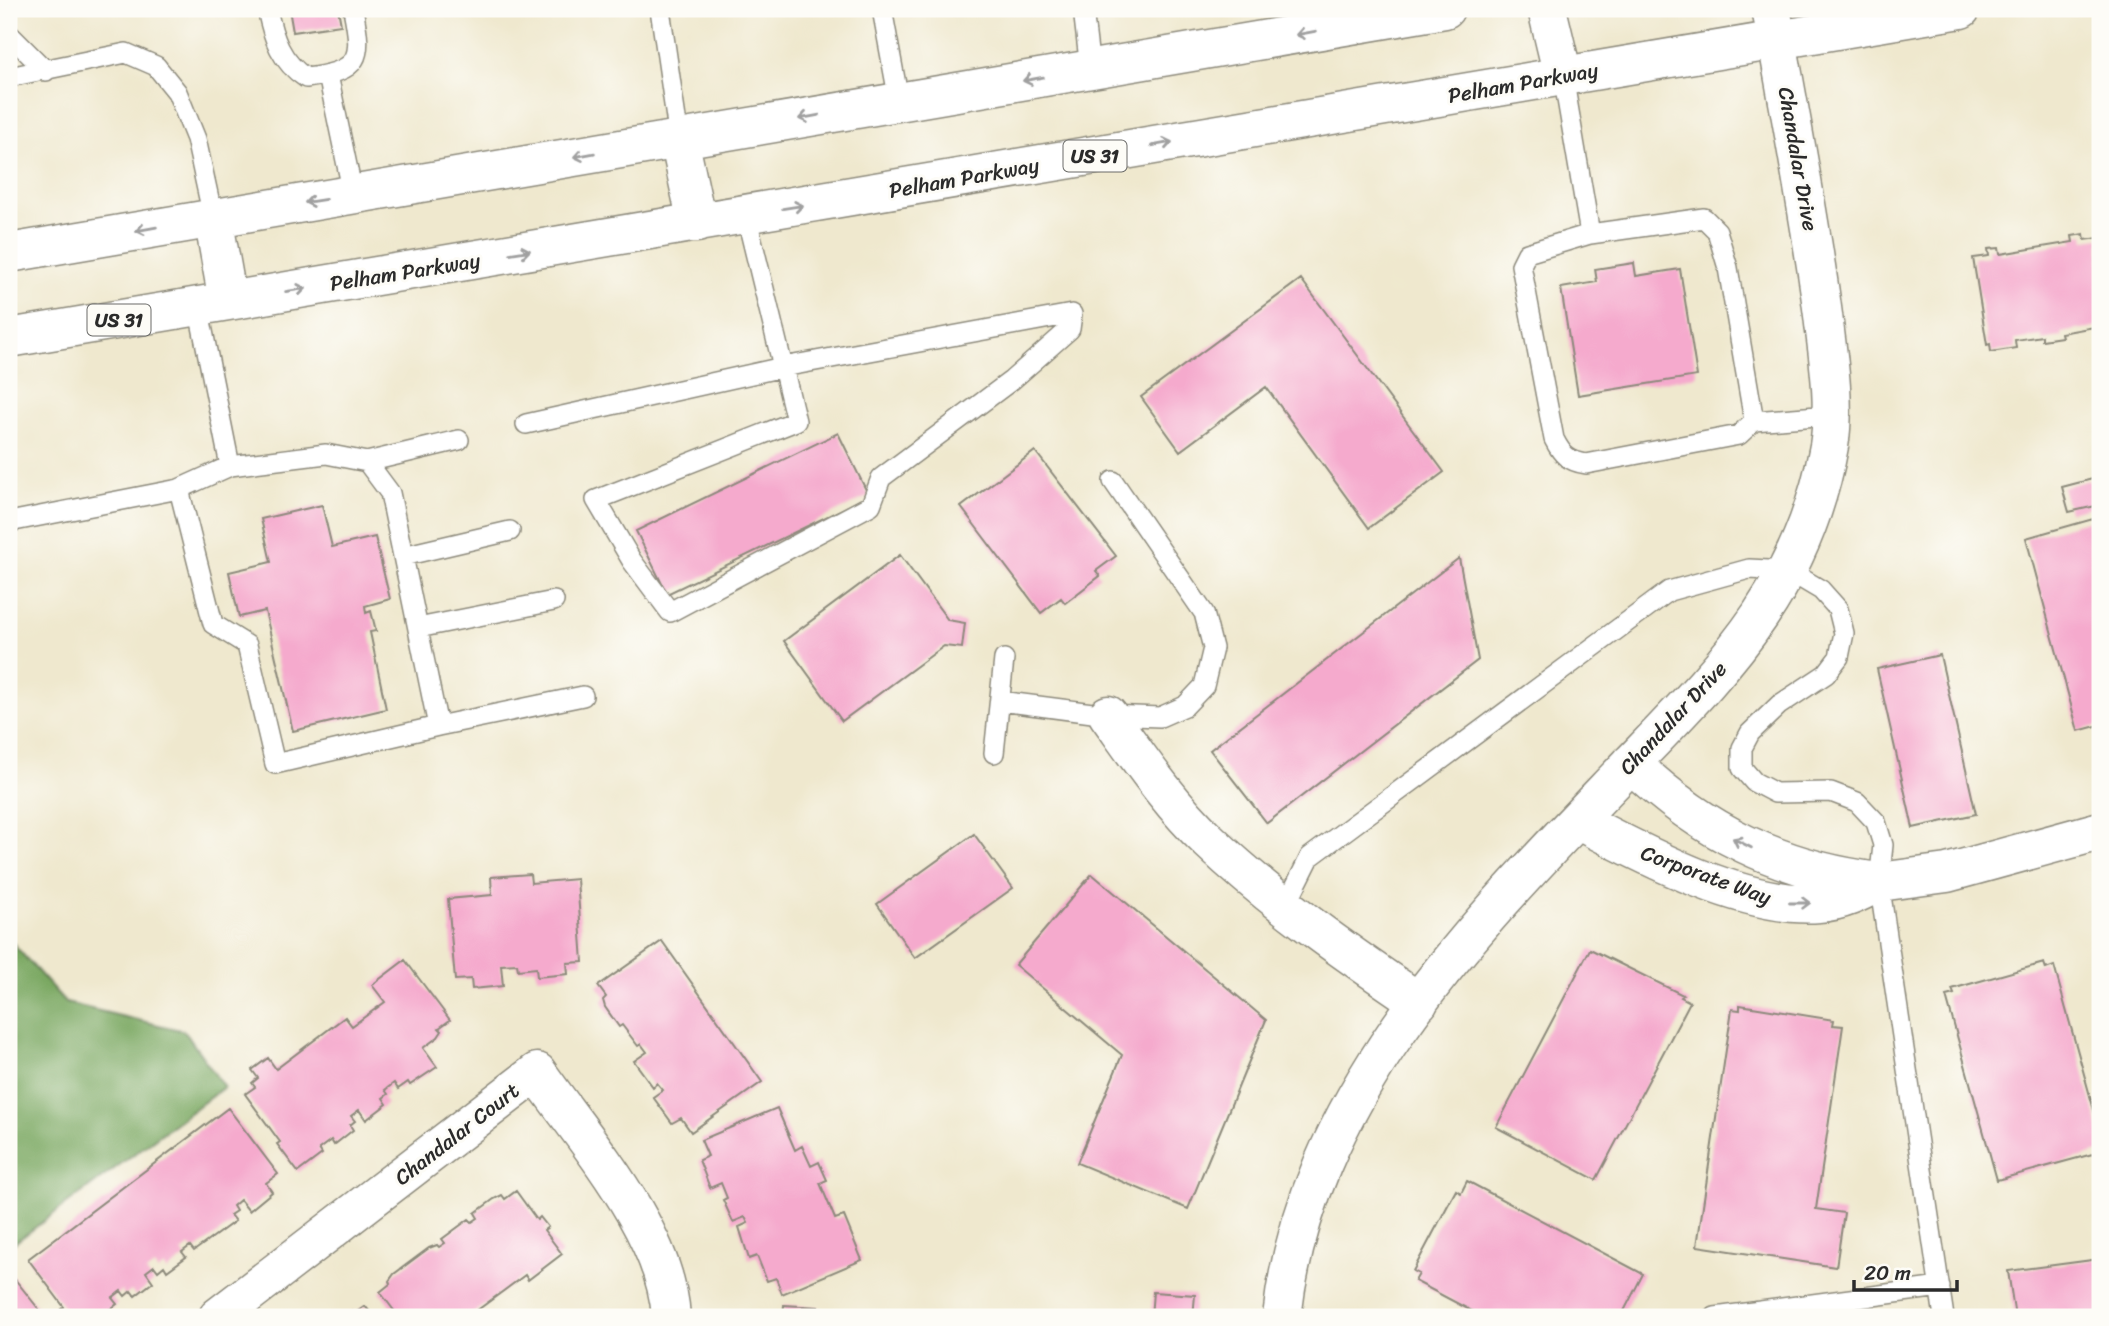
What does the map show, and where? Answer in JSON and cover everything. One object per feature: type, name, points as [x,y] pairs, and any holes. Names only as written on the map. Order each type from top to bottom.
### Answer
[{"type":"main road","points":[[9,253],[1445,9]]},
{"type":"main road","points":[[1546,9],[1563,76]]},
{"type":"main road","name":"Pelham Parkway","points":[[9,338],[1563,76],[1774,24],[1961,9]]},
{"type":"main road","name":"Chandalar Drive","points":[[1282,1317],[1300,1226],[1315,1180],[1364,1080],[1438,974],[1577,820],[1734,653],[1759,620],[1789,571],[1817,500],[1830,442],[1831,385],[1818,277],[1774,24]]},
{"type":"main road","points":[[679,139],[697,223]]},
{"type":"main road","points":[[213,304],[214,217]]},
{"type":"main road","points":[[1108,715],[1173,802],[1207,839],[1285,907],[1419,1002]]},
{"type":"main road","name":"Corporate Way","points":[[1631,763],[1660,791],[1696,819],[1753,848],[1841,878],[1879,882],[1947,873],[2100,831]]},
{"type":"main road","name":"Corporate Way","points":[[1577,820],[1635,850],[1759,898],[1784,903],[1819,903],[1852,895],[1879,882]]},
{"type":"main road","name":"Chandalar Court","points":[[218,1317],[537,1072],[642,1223],[666,1279],[671,1317]]},
{"type":"lane","points":[[267,9],[279,50],[289,67],[306,78],[328,75],[353,62],[360,51],[353,9]]},
{"type":"lane","points":[[660,9],[679,139]]},
{"type":"lane","points":[[881,9],[899,102]]},
{"type":"lane","points":[[1083,9],[1090,69]]},
{"type":"lane","points":[[9,34],[46,71]]},
{"type":"lane","points":[[9,78],[126,53],[156,66],[177,92],[196,139],[214,217]]},
{"type":"lane","points":[[328,75],[353,194]]},
{"type":"lane","points":[[1563,76],[1590,233]]},
{"type":"lane","points":[[526,424],[783,367],[1072,314],[1070,328],[1012,380],[881,478],[871,505],[670,612],[632,561],[596,500],[796,421],[783,367],[746,215]]},
{"type":"lane","points":[[1754,421],[1728,268],[1717,231],[1704,218],[1590,233],[1527,253],[1521,265],[1554,439],[1561,453],[1570,462],[1586,464],[1739,435],[1754,421],[1830,415]]},
{"type":"lane","points":[[213,304],[230,466]]},
{"type":"lane","points":[[9,522],[179,489],[230,466],[327,454],[367,462],[459,439]]},
{"type":"lane","points":[[367,462],[390,493],[438,726]]},
{"type":"lane","points":[[1000,701],[1108,715],[1160,717],[1185,706],[1204,686],[1213,648],[1204,613],[1113,481]]},
{"type":"lane","points":[[179,489],[213,624],[247,645],[275,764],[583,696]]},
{"type":"lane","points":[[403,556],[510,531]]},
{"type":"lane","points":[[1285,907],[1310,857],[1669,591],[1749,569],[1789,571],[1821,590],[1838,609],[1844,634],[1839,657],[1826,674],[1762,719],[1742,748],[1742,768],[1754,782],[1775,793],[1831,792],[1857,802],[1876,822],[1883,845],[1879,882],[1944,1317]]},
{"type":"lane","points":[[418,628],[554,601]]},
{"type":"lane","points":[[994,753],[1004,659]]},
{"type":"lane","points":[[1716,1317],[1940,1287]]},
{"type":"green space","points":[[9,939],[66,1003],[184,1031],[224,1087],[9,1247],[9,1114],[13,1111],[9,1047]]},
{"type":"building","points":[[289,9],[338,9],[341,25],[293,32]]},
{"type":"building","points":[[2084,234],[2085,240],[2100,238],[2100,326],[2061,333],[2062,337],[2042,340],[2042,336],[2015,340],[2016,348],[1991,352],[1990,344],[1987,345],[1973,258],[1989,256],[1988,249],[1999,248],[2000,254],[2073,242],[2072,236]]},
{"type":"building","points":[[1634,263],[1636,276],[1680,269],[1697,376],[1578,395],[1561,288],[1597,282],[1595,269]]},
{"type":"building","points":[[1301,279],[1444,472],[1369,528],[1266,387],[1180,451],[1141,397]]},
{"type":"building","points":[[838,433],[869,496],[667,594],[636,531]]},
{"type":"building","points":[[1035,451],[1116,556],[1096,571],[1100,576],[1065,603],[1061,598],[1041,613],[961,507]]},
{"type":"building","points":[[2100,477],[2100,505],[2069,512],[2062,487]]},
{"type":"building","points":[[322,505],[332,547],[375,537],[390,599],[365,606],[366,613],[371,611],[376,631],[370,632],[386,709],[293,731],[265,611],[239,617],[229,572],[271,562],[261,519]]},
{"type":"building","points":[[2100,517],[2100,725],[2078,731],[2026,538]]},
{"type":"building","points":[[900,555],[948,620],[965,623],[962,648],[944,646],[842,721],[784,641]]},
{"type":"building","points":[[1459,558],[1478,660],[1267,823],[1210,750]]},
{"type":"building","points":[[1940,655],[1976,814],[1913,828],[1877,669]]},
{"type":"building","points":[[974,834],[1013,888],[915,958],[877,904]]},
{"type":"building","points":[[530,874],[531,883],[577,879],[583,962],[567,963],[568,974],[537,977],[536,968],[518,970],[517,964],[501,965],[503,986],[472,989],[471,979],[455,980],[448,899],[492,895],[491,877]]},
{"type":"building","points":[[1092,874],[1266,1020],[1188,1209],[1077,1163],[1122,1055],[1015,965]]},
{"type":"building","points":[[662,941],[762,1082],[691,1132],[681,1118],[672,1123],[653,1097],[663,1090],[657,1083],[653,1087],[634,1061],[647,1052],[641,1044],[638,1046],[622,1025],[619,1027],[605,1007],[603,1000],[606,997],[598,986]]},
{"type":"building","points":[[1590,949],[1683,995],[1681,997],[1690,1002],[1596,1180],[1496,1127]]},
{"type":"building","points":[[405,960],[450,1020],[439,1028],[442,1031],[438,1037],[423,1048],[437,1067],[410,1085],[408,1082],[398,1089],[394,1083],[385,1090],[388,1094],[383,1098],[387,1104],[366,1120],[359,1110],[351,1116],[355,1121],[350,1125],[353,1130],[334,1145],[331,1140],[319,1149],[322,1154],[298,1172],[245,1094],[255,1087],[252,1083],[258,1078],[252,1070],[268,1058],[276,1069],[345,1017],[352,1026],[385,1002],[372,985]]},
{"type":"building","points":[[2044,963],[2046,969],[2054,966],[2100,1132],[2100,1152],[1997,1180],[1946,996],[1954,994],[1952,989]]},
{"type":"building","points":[[1740,1005],[1834,1020],[1833,1025],[1843,1026],[1816,1209],[1844,1213],[1836,1267],[1697,1246],[1732,1009],[1740,1010]]},
{"type":"building","points":[[228,1108],[278,1174],[266,1183],[272,1192],[249,1211],[240,1200],[233,1206],[236,1211],[230,1215],[235,1221],[194,1251],[190,1246],[182,1252],[186,1257],[167,1271],[164,1266],[158,1271],[154,1266],[146,1272],[153,1282],[135,1296],[131,1291],[125,1296],[121,1291],[112,1298],[117,1304],[100,1317],[66,1317],[61,1309],[64,1307],[28,1259]]},
{"type":"building","points":[[777,1108],[795,1150],[802,1146],[811,1166],[819,1162],[827,1180],[820,1183],[835,1219],[844,1216],[862,1260],[782,1294],[776,1278],[767,1281],[757,1256],[749,1259],[739,1227],[748,1223],[745,1217],[733,1222],[723,1200],[727,1198],[721,1183],[710,1188],[699,1160],[708,1156],[701,1140]]},
{"type":"building","points":[[1467,1181],[1643,1274],[1621,1317],[1483,1317],[1415,1281],[1419,1274],[1413,1271],[1456,1190],[1461,1193]]},
{"type":"building","points":[[516,1191],[537,1220],[540,1217],[548,1227],[544,1230],[562,1254],[528,1280],[525,1275],[468,1317],[399,1317],[380,1292],[390,1284],[394,1274],[429,1248],[445,1243],[442,1239],[469,1219],[472,1222],[478,1218],[475,1213],[494,1199],[502,1195],[505,1199]]},
{"type":"building","points":[[2100,1259],[2100,1317],[2015,1317],[2008,1271]]},
{"type":"building","points":[[10,1273],[45,1317],[9,1317]]},
{"type":"building","points":[[1153,1292],[1195,1295],[1193,1317],[1151,1317]]},
{"type":"building","points":[[784,1305],[818,1307],[818,1311],[871,1317],[783,1317]]},
{"type":"building","points":[[365,1306],[374,1317],[339,1317],[351,1311],[354,1314]]}]
